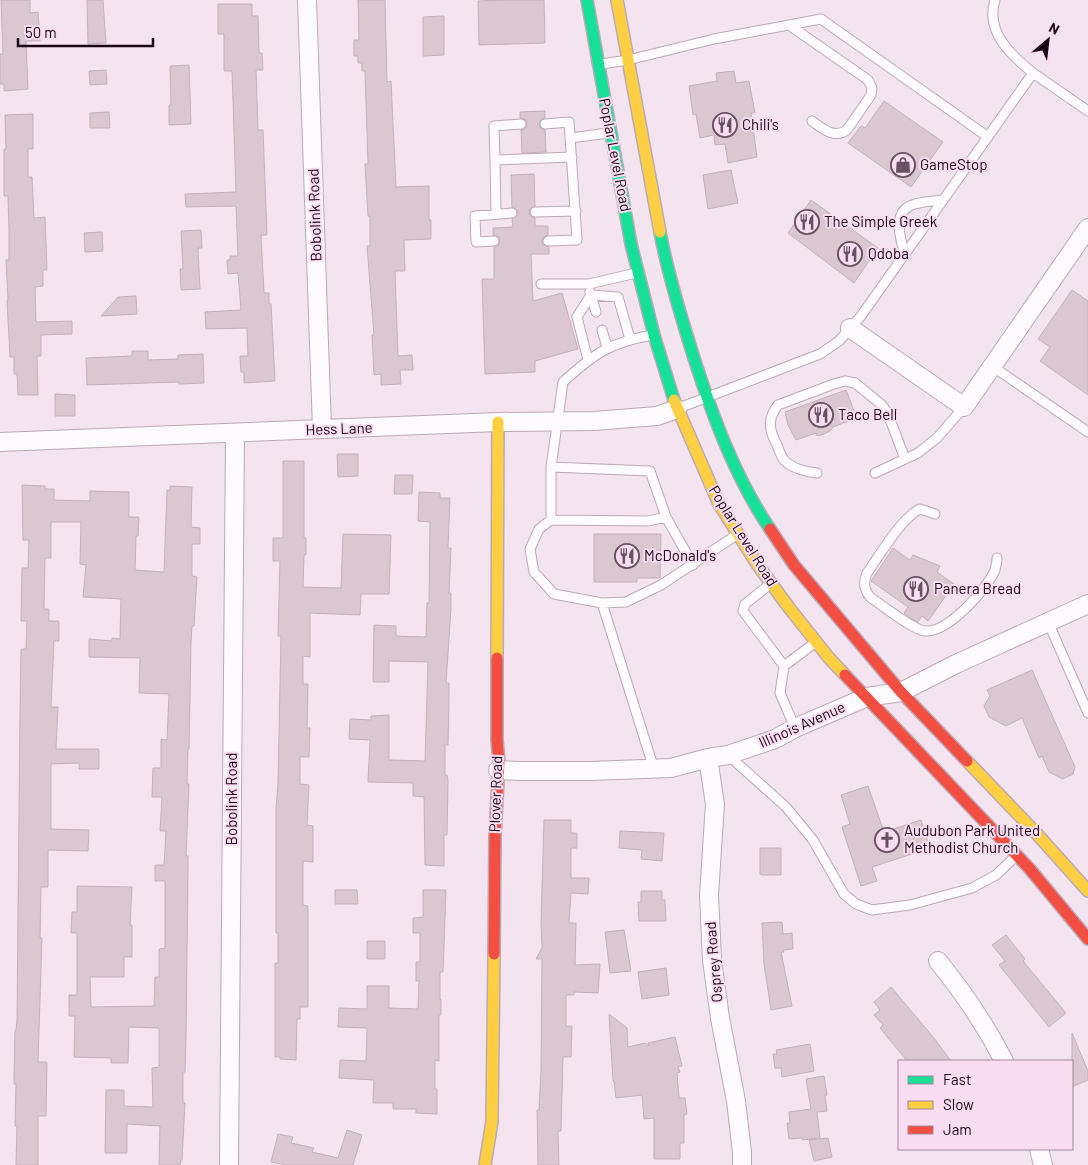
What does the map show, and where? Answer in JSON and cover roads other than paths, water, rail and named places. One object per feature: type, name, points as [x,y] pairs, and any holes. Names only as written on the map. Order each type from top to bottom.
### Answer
[{"type":"main road","name":"Poplar Level Road","points":[[587,0],[610,133],[638,272],[654,334],[677,410],[719,504],[771,583],[829,658],[1017,856],[1088,939]]},
{"type":"main road","name":"Poplar Level Road","points":[[617,0],[662,238],[678,309],[707,398],[734,464],[764,520],[789,557],[900,692],[1038,834],[1088,891]]},
{"type":"main road","name":"Plover Road","points":[[485,1165],[492,1120],[495,835],[498,770],[496,740],[498,422]]},
{"type":"street","name":"Bobolink Road","points":[[307,0],[322,429]]},
{"type":"street","points":[[850,328],[964,407],[1088,228]]},
{"type":"street","name":"Hess Lane","points":[[0,442],[498,422],[608,420],[657,416],[677,410]]},
{"type":"street","name":"Bobolink Road","points":[[228,1165],[235,433]]},
{"type":"street","name":"Illinois Avenue","points":[[498,770],[521,772],[671,768],[708,758],[728,756],[775,739],[867,697],[900,692],[956,664],[1088,604]]},
{"type":"street","name":"Osprey Road","points":[[708,758],[715,804],[709,895],[712,960],[720,1018],[736,1101],[742,1165]]},
{"type":"street","points":[[938,961],[957,984],[1003,1060]]},
{"type":"street","points":[[1039,1150],[1043,1165]]},
{"type":"lane","points":[[995,0],[992,18],[995,31],[1006,48],[1033,73],[1088,111]]},
{"type":"lane","points":[[598,64],[628,60],[714,39],[822,18],[988,137]]},
{"type":"lane","points":[[788,25],[868,80],[872,88],[871,95],[847,130],[841,134],[826,131],[812,121]]},
{"type":"lane","points":[[677,410],[820,354],[839,342],[861,316],[905,255],[1033,73]]},
{"type":"lane","points":[[545,124],[569,122],[576,211],[576,240],[548,241]]},
{"type":"lane","points":[[496,214],[494,126],[521,124]]},
{"type":"lane","points":[[571,138],[610,133]]},
{"type":"lane","points":[[495,160],[572,157]]},
{"type":"lane","points":[[905,255],[898,224],[904,210],[916,203],[943,200]]},
{"type":"lane","points":[[535,212],[576,211]]},
{"type":"lane","points":[[494,241],[476,242],[475,216],[512,213]]},
{"type":"lane","points":[[541,284],[589,284],[638,272]]},
{"type":"lane","points":[[589,284],[596,312]]},
{"type":"lane","points":[[591,295],[618,297],[630,339]]},
{"type":"lane","points":[[588,360],[577,317],[591,295]]},
{"type":"lane","points":[[602,330],[608,347]]},
{"type":"lane","points":[[551,520],[551,467],[563,382],[588,360],[608,347],[630,339],[654,334]]},
{"type":"lane","points":[[992,366],[1088,432]]},
{"type":"lane","points":[[816,473],[805,472],[784,460],[770,433],[769,420],[778,405],[845,381],[855,383],[882,405],[888,414],[905,459]]},
{"type":"lane","points":[[875,473],[918,453],[937,438],[964,407]]},
{"type":"lane","points":[[551,467],[650,471],[666,517],[693,565]]},
{"type":"lane","points":[[935,514],[920,509],[911,513],[864,580],[866,592],[870,597],[916,628],[926,631],[938,628],[956,617],[974,600],[996,568],[997,558]]},
{"type":"lane","points":[[666,517],[648,521],[551,520],[539,529],[530,550],[534,572],[554,594],[602,603],[626,602],[661,585],[738,534]]},
{"type":"lane","points":[[771,583],[745,604],[742,611],[784,666]]},
{"type":"lane","points":[[602,603],[654,769]]},
{"type":"lane","points":[[1048,622],[1088,713]]},
{"type":"lane","points":[[796,728],[780,692],[784,666],[816,642]]},
{"type":"lane","points":[[728,756],[786,807],[813,840],[844,894],[856,904],[872,910],[910,905],[972,888],[996,875],[1017,856]]},
{"type":"place","name":"Chili's","points":[[725,125]]},
{"type":"place","name":"GameStop","points":[[903,165]]},
{"type":"place","name":"The Simple Greek","points":[[807,222]]},
{"type":"place","name":"Qdoba","points":[[850,254]]},
{"type":"place","name":"Taco Bell","points":[[821,415]]},
{"type":"place","name":"McDonald's","points":[[627,556]]},
{"type":"place","name":"Panera Bread","points":[[916,589]]},
{"type":"place","name":"Audubon Park United Methodist Church","points":[[887,840]]}]
